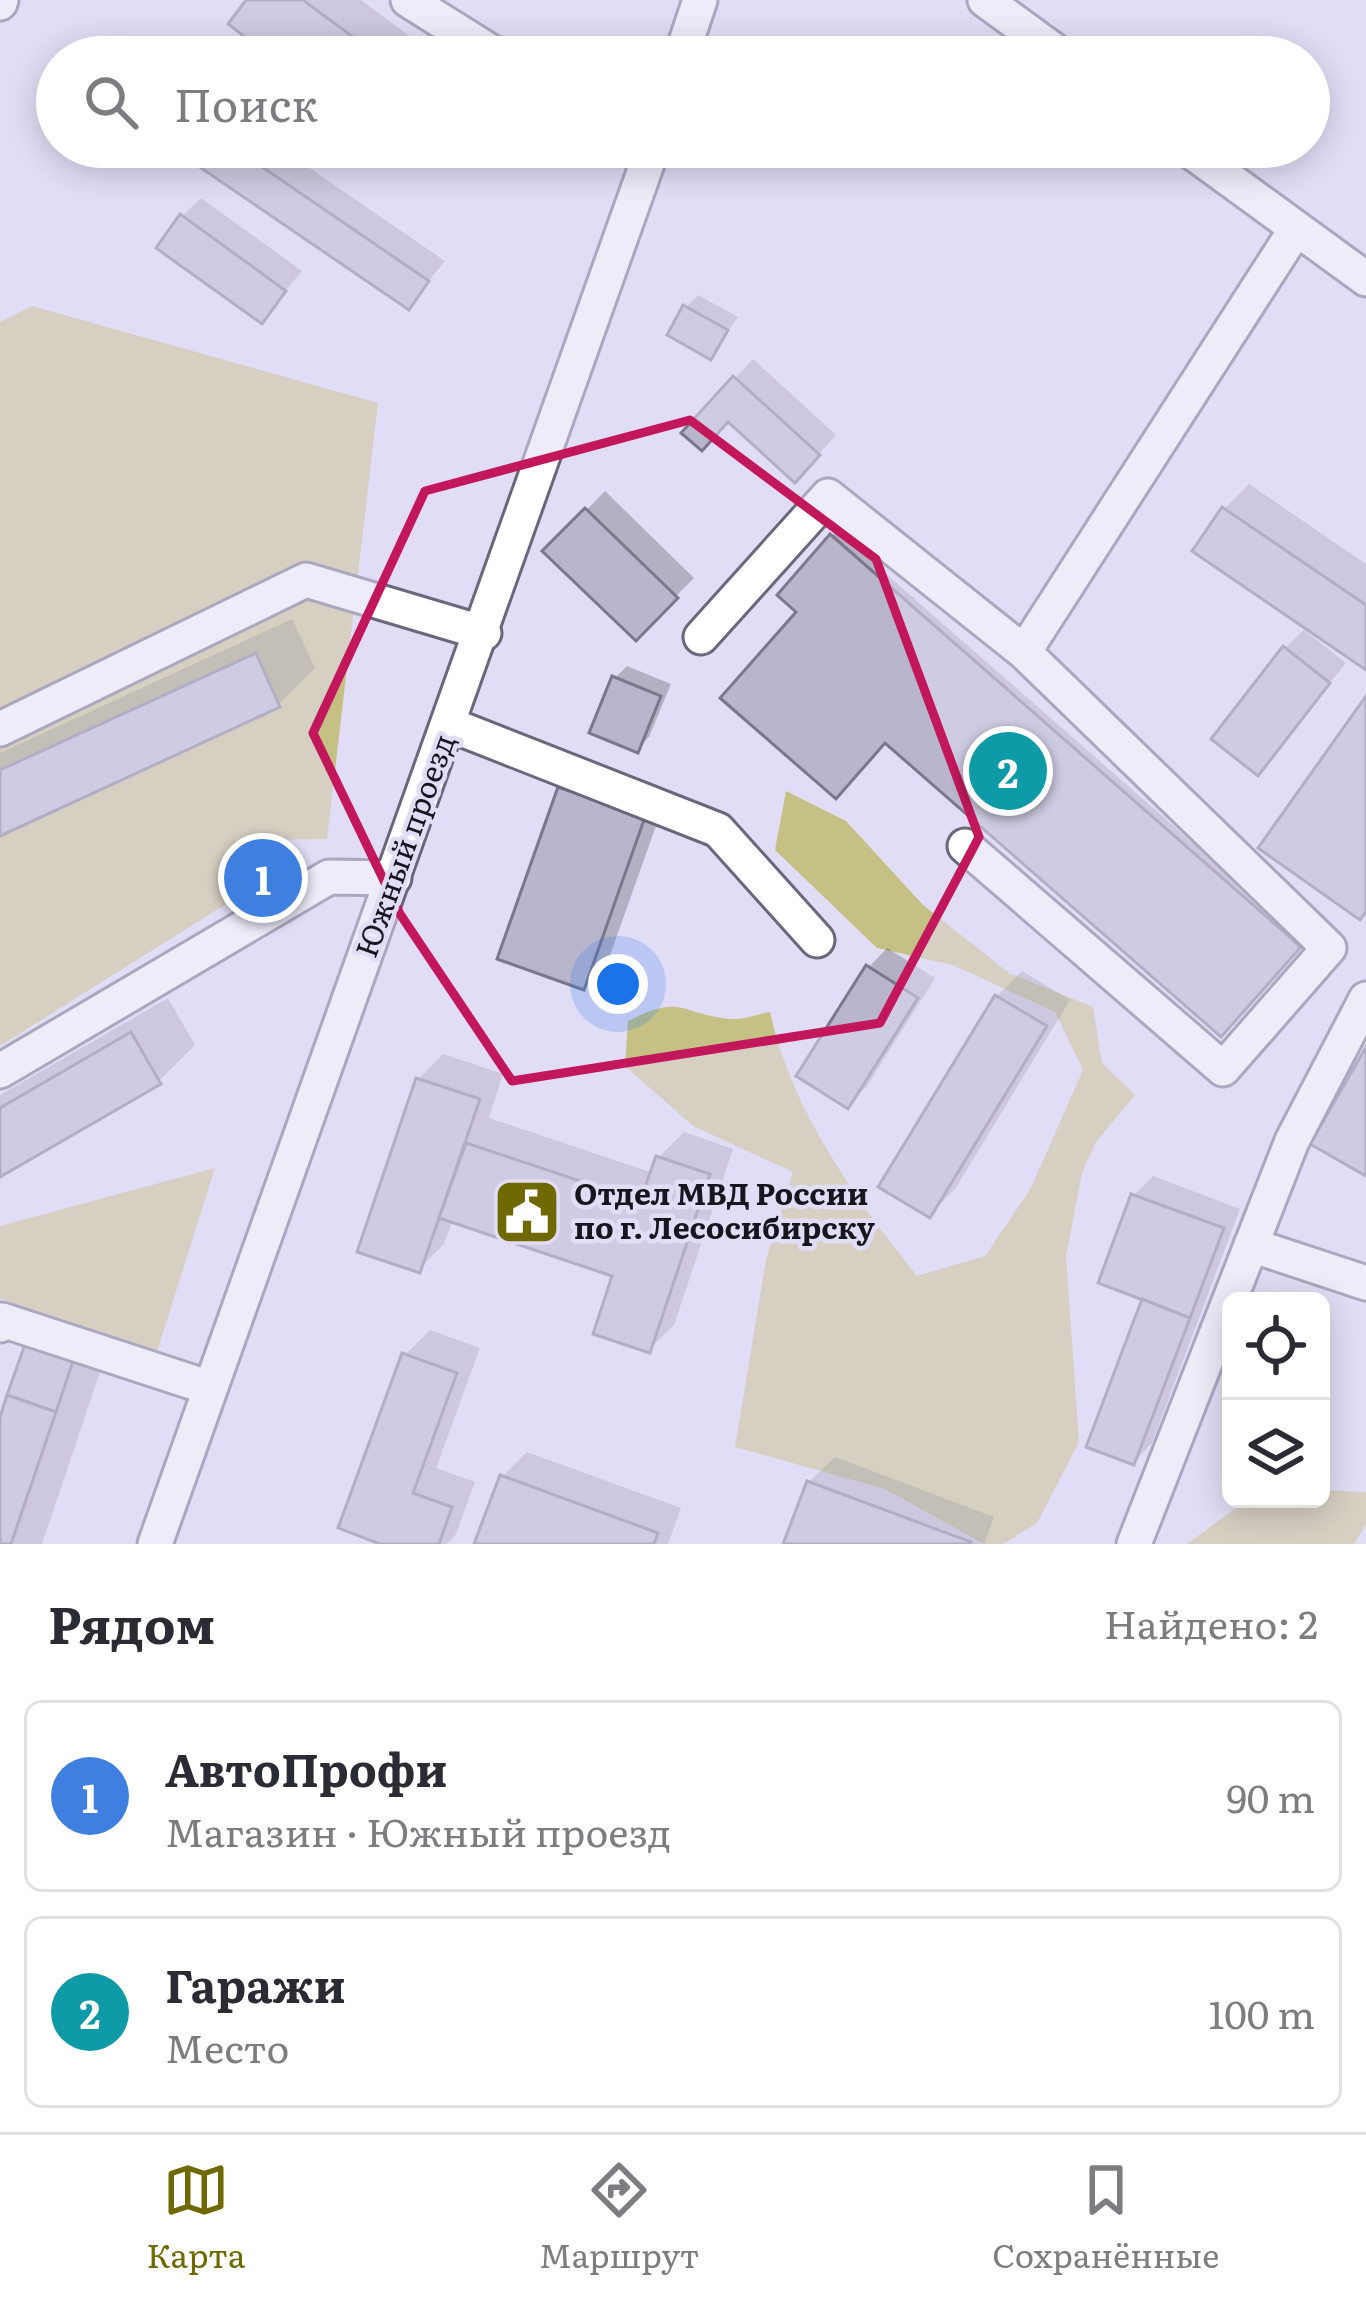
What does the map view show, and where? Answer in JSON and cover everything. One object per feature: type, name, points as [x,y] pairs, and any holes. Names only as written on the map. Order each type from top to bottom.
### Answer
[{"type":"street","points":[[408,0],[465,36]]},
{"type":"street","points":[[688,36],[700,0]]},
{"type":"street","points":[[985,0],[1034,36]]},
{"type":"street","name":"Южный проезд","points":[[155,1544],[484,633],[644,168]]},
{"type":"street","points":[[1213,168],[1366,279]]},
{"type":"street","points":[[1024,652],[1296,229]]},
{"type":"street","points":[[701,637],[828,496],[1024,652],[1329,948],[1223,1069],[965,846]]},
{"type":"street","points":[[0,729],[306,580],[484,633]]},
{"type":"street","points":[[451,725],[718,830],[817,940]]},
{"type":"street","points":[[0,1071],[329,877],[394,878]]},
{"type":"street","points":[[1133,1544],[1292,1141],[1366,999]]},
{"type":"street","points":[[1251,1245],[1366,1283]]},
{"type":"street","points":[[0,1325],[2,1320],[211,1388]]},
{"type":"highlighted area","points":[[690,420],[876,559],[979,837],[880,1023],[512,1081],[400,914],[313,733],[425,491]]},
{"type":"shaded area","points":[[32,306],[378,403],[327,839],[248,840],[234,899],[0,1046],[0,322]]},
{"type":"shaded area","points":[[786,791],[846,821],[923,905],[1009,973],[1093,1007],[1102,1063],[1135,1095],[1096,1142],[1082,1173],[1066,1256],[1079,1442],[1037,1523],[1003,1544],[984,1544],[885,1489],[735,1447],[766,1260],[793,1172],[693,1126],[625,1066],[628,1021],[646,1013],[671,1007],[736,1019],[770,1012],[793,1084],[828,1152],[917,1276],[985,1256],[1031,1188],[1083,1070],[1055,1012],[953,965],[877,948],[775,850]]},
{"type":"shaded area","points":[[215,1168],[155,1358],[0,1298],[0,1226]]},
{"type":"shaded area","points":[[1330,1490],[1366,1492],[1366,1524],[1354,1544],[1187,1544],[1236,1508],[1330,1508]]},
{"type":"building","points":[[246,0],[303,0],[352,36],[244,36],[228,24]]},
{"type":"building","points":[[201,168],[264,168],[429,281],[409,310]]},
{"type":"building","points":[[180,214],[286,291],[262,324],[156,248]]},
{"type":"building","points":[[683,305],[728,330],[711,360],[667,335]]},
{"type":"building","points":[[733,376],[820,455],[795,483],[728,422],[702,451],[681,433]]},
{"type":"building","points":[[1222,507],[1366,605],[1366,670],[1192,551]]},
{"type":"building","points":[[585,508],[678,598],[636,641],[542,551]]},
{"type":"building","points":[[830,534],[1301,947],[1221,1037],[885,743],[836,799],[720,698],[796,612],[777,595]]},
{"type":"building","points":[[1283,646],[1330,683],[1258,776],[1211,739]]},
{"type":"building","points":[[256,653],[280,707],[0,836],[0,770]]},
{"type":"building","points":[[612,676],[661,696],[638,753],[589,733]]},
{"type":"building","points":[[1366,696],[1366,912],[1360,920],[1258,848]]},
{"type":"building","points":[[558,787],[645,817],[584,990],[497,959]]},
{"type":"building","points":[[257,858],[280,865],[270,898],[247,892]]},
{"type":"building","points":[[866,965],[918,998],[848,1109],[796,1076]]},
{"type":"building","points":[[995,995],[1047,1026],[930,1218],[878,1187]]},
{"type":"building","points":[[131,1032],[161,1084],[0,1177],[0,1108]]},
{"type":"building","points":[[1366,1047],[1366,1176],[1310,1144]]},
{"type":"building","points":[[416,1078],[480,1099],[420,1273],[357,1252]]},
{"type":"building","points":[[466,1143],[640,1201],[656,1156],[710,1174],[650,1353],[593,1334],[612,1276],[439,1218]]},
{"type":"building","points":[[1131,1194],[1224,1228],[1190,1318],[1098,1283]]},
{"type":"building","points":[[1142,1299],[1190,1318],[1134,1465],[1086,1447]]},
{"type":"building","points":[[28,1336],[76,1352],[56,1412],[7,1395]]},
{"type":"building","points":[[402,1353],[457,1373],[413,1493],[452,1507],[439,1544],[380,1544],[338,1528]]},
{"type":"building","points":[[7,1395],[56,1412],[11,1544],[0,1544],[0,1417]]},
{"type":"building","points":[[500,1475],[658,1533],[654,1544],[474,1544]]},
{"type":"building","points":[[807,1481],[971,1542],[783,1544]]},
{"type":"place","name":"Гаражи","points":[[1008,771]]},
{"type":"place","name":"АвтоПрофи","points":[[263,878]]},
{"type":"place","name":"Отдел МВД России по г. Лесосибирску","points":[[527,1212]]}]
